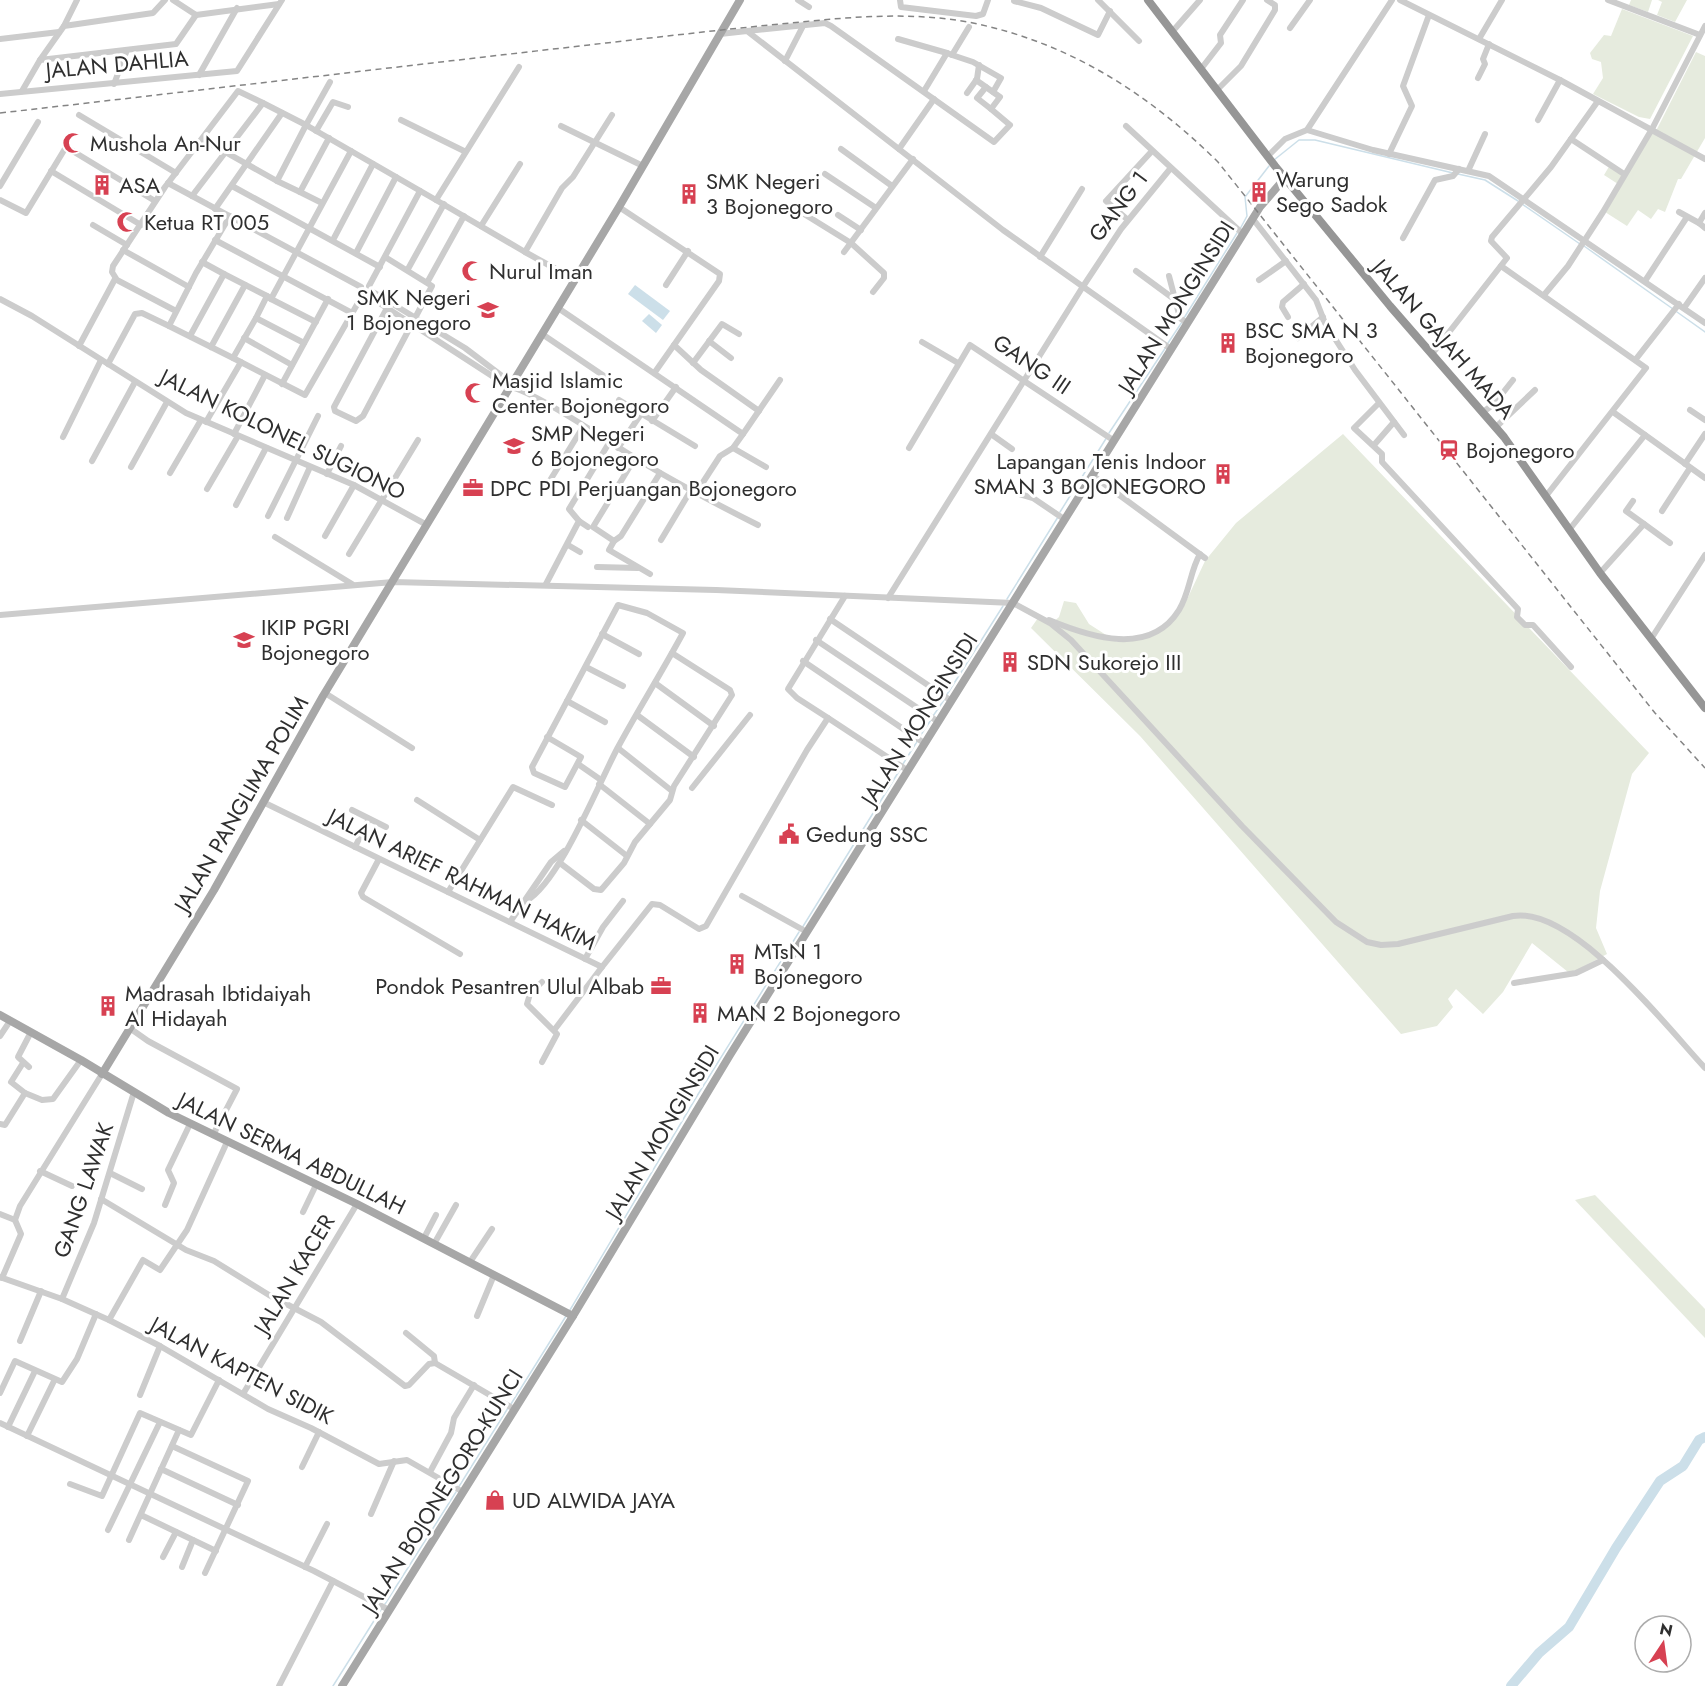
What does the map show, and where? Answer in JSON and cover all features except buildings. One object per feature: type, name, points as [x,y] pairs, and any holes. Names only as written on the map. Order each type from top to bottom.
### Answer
[{"type":"highway","name":"JALAN GAJAH MADA","points":[[1148,0],[1285,178],[1496,427],[1600,573],[1705,708]]},
{"type":"main road","name":"JALAN PANGLIMA POLIM","points":[[102,1074],[265,803],[325,693],[513,386],[740,0]]},
{"type":"main road","name":"JALAN MONGINSIDI","points":[[569,1313],[934,718],[1010,603],[1061,517],[1092,475],[1110,438],[1240,232],[1285,178]]},
{"type":"main road","name":"JALAN SERMA ABDULLAH","points":[[0,1015],[190,1124],[357,1204],[569,1313]]},
{"type":"main road","name":"JALAN BOJONEGORO-KUNCI","points":[[342,1686],[386,1608],[569,1313]]},
{"type":"street","points":[[22,91],[64,26],[77,0]]},
{"type":"street","points":[[64,26],[153,14],[165,0]]},
{"type":"street","points":[[173,0],[196,15],[281,2]]},
{"type":"street","points":[[798,0],[809,7]]},
{"type":"street","points":[[900,0],[900,7],[903,8],[976,16],[983,14],[988,0]]},
{"type":"street","points":[[1041,8],[1044,0]]},
{"type":"street","points":[[1098,0],[1139,41]]},
{"type":"street","points":[[1172,32],[1200,0]]},
{"type":"street","points":[[1201,69],[1221,43],[1220,35],[1243,0]]},
{"type":"street","points":[[1217,90],[1241,66],[1274,14],[1275,5],[1267,0]]},
{"type":"street","points":[[1290,28],[1310,0]]},
{"type":"street","points":[[1307,130],[1392,0]]},
{"type":"street","points":[[1401,0],[1652,129],[1705,159]]},
{"type":"street","points":[[1479,39],[1502,0]]},
{"type":"street","points":[[1608,0],[1700,35]]},
{"type":"street","points":[[1014,1],[1041,8],[1098,35],[1110,11]]},
{"type":"street","name":"JALAN DAHLIA","points":[[0,94],[237,71],[281,2]]},
{"type":"street","points":[[199,75],[237,8]]},
{"type":"street","points":[[40,60],[176,44],[196,15]]},
{"type":"street","points":[[1389,154],[1412,106],[1403,86],[1429,15]]},
{"type":"street","points":[[722,30],[747,31],[825,23],[994,142],[1010,125],[977,98],[986,87]]},
{"type":"street","points":[[785,61],[803,26]]},
{"type":"street","points":[[1544,295],[1586,241],[1652,129],[1705,26]]},
{"type":"street","points":[[924,91],[969,27]]},
{"type":"street","points":[[747,31],[1006,232],[1168,347]]},
{"type":"street","points":[[1,41],[58,32]]},
{"type":"street","points":[[898,39],[979,65],[1002,80],[993,92]]},
{"type":"street","points":[[1478,78],[1485,64],[1483,59],[1489,44]]},
{"type":"street","points":[[114,84],[127,50]]},
{"type":"street","points":[[967,93],[976,80],[979,65]]},
{"type":"street","points":[[436,200],[519,67]]},
{"type":"street","points":[[976,80],[1000,98],[991,109]]},
{"type":"street","points":[[1538,120],[1560,81]]},
{"type":"street","points":[[277,181],[330,82]]},
{"type":"street","points":[[79,346],[115,279],[112,269],[125,247],[168,183],[238,91],[306,125],[576,280]]},
{"type":"street","points":[[899,149],[934,99]]},
{"type":"street","points":[[1432,354],[1501,266],[1506,256],[1491,239],[1571,140],[1598,101]]},
{"type":"street","points":[[192,196],[263,102]]},
{"type":"street","points":[[316,131],[333,102],[348,107]]},
{"type":"street","points":[[215,208],[282,113]]},
{"type":"street","points":[[80,115],[176,173]]},
{"type":"street","points":[[525,252],[562,188],[573,177],[612,115]]},
{"type":"street","points":[[401,120],[464,152]]},
{"type":"street","points":[[0,186],[38,122]]},
{"type":"street","points":[[561,126],[643,166]]},
{"type":"street","points":[[1126,126],[1170,168]]},
{"type":"street","points":[[1271,160],[1293,134],[1307,130],[1457,172]]},
{"type":"street","points":[[1468,171],[1485,134]]},
{"type":"street","points":[[300,192],[329,138]]},
{"type":"street","points":[[202,139],[322,203]]},
{"type":"street","points":[[1571,140],[1624,174]]},
{"type":"street","points":[[0,200],[26,213],[67,147],[155,201]]},
{"type":"street","points":[[841,149],[892,186]]},
{"type":"street","points":[[233,358],[297,252],[351,151]]},
{"type":"street","points":[[1128,220],[1106,201],[1152,151]]},
{"type":"street","points":[[844,252],[913,159]]},
{"type":"street","points":[[333,240],[373,164]]},
{"type":"street","points":[[481,226],[520,164]]},
{"type":"street","name":"GANG 1","points":[[888,598],[1082,288],[1128,220],[1170,168],[1240,232]]},
{"type":"street","points":[[51,171],[141,225]]},
{"type":"street","points":[[1403,238],[1435,180],[1457,172],[1468,171],[1489,176],[1522,201],[1586,241],[1705,323]]},
{"type":"street","points":[[825,174],[876,208]]},
{"type":"street","points":[[356,253],[396,177]]},
{"type":"street","points":[[168,183],[370,291],[513,386],[694,492],[758,525]]},
{"type":"street","points":[[232,186],[380,267]]},
{"type":"street","points":[[1040,257],[1082,189]]},
{"type":"street","points":[[108,364],[135,314],[142,313],[304,395],[307,394],[362,296],[370,291],[420,190]]},
{"type":"street","points":[[408,269],[444,204]]},
{"type":"street","points":[[619,207],[718,271],[720,279],[655,372]]},
{"type":"street","points":[[796,209],[851,243],[884,273],[884,278],[873,292]]},
{"type":"street","points":[[1679,212],[1705,228]]},
{"type":"street","points":[[1699,223],[1705,213]]},
{"type":"street","points":[[838,215],[861,230]]},
{"type":"street","points":[[169,326],[202,262],[230,216]]},
{"type":"street","points":[[428,281],[464,216]]},
{"type":"street","points":[[1645,281],[1687,217]]},
{"type":"street","points":[[1252,219],[1304,284],[1355,370],[1404,435]]},
{"type":"street","points":[[93,225],[189,287]]},
{"type":"street","points":[[215,240],[352,313]]},
{"type":"street","points":[[666,285],[688,251]]},
{"type":"street","points":[[386,257],[432,285],[361,419],[356,421],[335,411],[336,403],[387,308]]},
{"type":"street","points":[[1259,280],[1286,261]]},
{"type":"street","points":[[202,262],[316,321]]},
{"type":"street","points":[[1501,266],[1636,358],[1645,365],[1646,369],[1546,496]]},
{"type":"street","points":[[1136,271],[1174,299]]},
{"type":"street","points":[[190,336],[224,274]]},
{"type":"street","points":[[1169,276],[1174,299],[1184,321]]},
{"type":"street","points":[[1636,358],[1671,313],[1705,278]]},
{"type":"street","points":[[115,279],[177,311]]},
{"type":"street","points":[[1288,317],[1282,307],[1283,302],[1304,284]]},
{"type":"street","points":[[211,347],[245,285]]},
{"type":"street","points":[[361,287],[362,296]]},
{"type":"street","points":[[370,291],[387,308],[413,320]]},
{"type":"street","points":[[282,384],[328,299]]},
{"type":"street","name":"JALAN KOLONEL SUGIONO","points":[[0,300],[32,316],[167,402],[204,421],[354,486],[428,525]]},
{"type":"street","points":[[558,308],[743,434]]},
{"type":"street","points":[[256,318],[304,343]]},
{"type":"street","points":[[1298,338],[1323,318]]},
{"type":"street","points":[[693,363],[723,324],[739,334]]},
{"type":"street","points":[[542,334],[604,376]]},
{"type":"street","points":[[244,338],[292,365]]},
{"type":"street","points":[[709,341],[731,358]]},
{"type":"street","points":[[922,342],[958,363]]},
{"type":"street","points":[[674,345],[693,363],[759,411]]},
{"type":"street","name":"GANG III","points":[[909,448],[969,345],[1110,438]]},
{"type":"street","points":[[63,437],[101,360]]},
{"type":"street","points":[[170,473],[241,362]]},
{"type":"street","points":[[207,489],[265,375]]},
{"type":"street","points":[[662,540],[720,456],[733,448],[780,380]]},
{"type":"street","points":[[1484,412],[1494,404],[1513,380]]},
{"type":"street","points":[[92,461],[135,382]]},
{"type":"street","points":[[652,421],[675,387]]},
{"type":"street","points":[[1496,427],[1535,390]]},
{"type":"street","points":[[619,400],[695,446]]},
{"type":"street","points":[[131,467],[167,402]]},
{"type":"street","points":[[1379,403],[1353,427],[1383,455],[1382,462],[1517,613],[1571,667]]},
{"type":"street","points":[[1690,411],[1705,420]]},
{"type":"street","points":[[1613,412],[1705,478]]},
{"type":"street","points":[[618,448],[641,414]]},
{"type":"street","points":[[268,516],[318,416]]},
{"type":"street","points":[[1374,445],[1394,422]]},
{"type":"street","points":[[544,490],[583,427]]},
{"type":"street","points":[[991,434],[1012,449]]},
{"type":"street","points":[[1662,511],[1705,434]]},
{"type":"street","points":[[1569,530],[1645,435]]},
{"type":"street","points":[[349,554],[384,501],[418,440]]},
{"type":"street","points":[[588,527],[579,521],[569,509],[609,443]]},
{"type":"street","points":[[327,474],[341,446]]},
{"type":"street","points":[[236,505],[266,448]]},
{"type":"street","points":[[733,448],[766,467]]},
{"type":"street","points":[[614,541],[593,527],[635,458]]},
{"type":"street","points":[[287,518],[310,466]]},
{"type":"street","points":[[650,574],[608,549],[621,536],[660,472]]},
{"type":"street","points":[[0,615],[352,584],[393,582],[546,584],[1000,602],[1010,603],[1094,637],[1129,640],[1156,632],[1180,609],[1202,556],[1092,475]]},
{"type":"street","points":[[325,536],[354,486]]},
{"type":"street","points":[[1016,493],[1033,498],[1061,517]]},
{"type":"street","points":[[1633,501],[1626,511],[1670,543]]},
{"type":"street","points":[[546,584],[579,521]]},
{"type":"street","points":[[1600,573],[1644,524]]},
{"type":"street","points":[[275,537],[352,584]]},
{"type":"street","points":[[568,545],[580,552]]},
{"type":"street","points":[[1651,639],[1705,555]]},
{"type":"street","points":[[612,568],[619,557]]},
{"type":"street","points":[[597,567],[638,568]]},
{"type":"street","points":[[1698,567],[1705,569]]},
{"type":"street","points":[[845,596],[803,661],[789,691],[904,768]]},
{"type":"street","points":[[510,922],[559,865],[564,851],[618,748],[683,633],[647,613],[621,604],[616,607],[586,667],[547,737],[531,770],[563,788],[578,764],[580,755],[547,737]]},
{"type":"street","points":[[1028,610],[1061,632],[1078,647],[1308,896],[1354,937],[1381,945],[1398,944],[1513,915],[1530,914],[1560,927],[1603,960],[1705,1068]]},
{"type":"street","points":[[830,619],[947,698]]},
{"type":"street","points":[[602,634],[639,654]]},
{"type":"street","points":[[816,640],[934,718]]},
{"type":"street","points":[[551,862],[594,889],[601,890],[620,869],[650,824],[670,800],[672,791],[714,726],[732,692],[672,653]]},
{"type":"street","points":[[803,661],[920,741]]},
{"type":"street","points":[[586,667],[623,686]]},
{"type":"street","points":[[655,683],[714,726]]},
{"type":"street","points":[[325,693],[412,748]]},
{"type":"street","points":[[567,701],[605,722]]},
{"type":"street","points":[[637,715],[694,757]]},
{"type":"street","points":[[692,788],[750,715]]},
{"type":"street","name":"JALAN ARIEF RAHMAN HAKIM","points":[[265,803],[602,967],[652,904],[660,905],[699,929],[706,926],[807,750],[828,718]]},
{"type":"street","points":[[618,748],[672,791]]},
{"type":"street","points":[[578,764],[650,824]]},
{"type":"street","points":[[448,892],[513,787],[552,805]]},
{"type":"street","points":[[417,800],[480,840]]},
{"type":"street","points":[[352,810],[386,827]]},
{"type":"street","points":[[355,847],[369,819]]},
{"type":"street","points":[[581,820],[627,856]]},
{"type":"street","points":[[526,901],[528,892],[551,862],[564,851]]},
{"type":"street","points":[[379,859],[361,893],[363,897],[460,954]]},
{"type":"street","points":[[742,896],[803,930]]},
{"type":"street","points":[[585,959],[600,931],[623,901]]},
{"type":"street","points":[[1515,983],[1576,973],[1603,960]]},
{"type":"street","points":[[555,1029],[602,967]]},
{"type":"street","points":[[542,982],[530,994],[527,1004],[555,1029],[556,1037],[542,1062]]},
{"type":"street","points":[[0,1036],[10,1021]]},
{"type":"street","points":[[131,1029],[148,1041],[236,1088],[213,1135]]},
{"type":"street","points":[[31,1032],[18,1057],[26,1065],[11,1082],[25,1093],[39,1100],[53,1099],[81,1060]]},
{"type":"street","points":[[15,1220],[40,1171],[102,1074]]},
{"type":"street","name":"GANG LAWAK","points":[[63,1299],[110,1173],[134,1092]]},
{"type":"street","points":[[0,1124],[5,1125],[25,1093]]},
{"type":"street","points":[[165,1205],[174,1183],[168,1170],[190,1124]]},
{"type":"street","points":[[109,1320],[143,1260],[160,1270],[178,1244],[227,1142]]},
{"type":"street","points":[[40,1171],[72,1186]]},
{"type":"street","points":[[110,1173],[142,1189]]},
{"type":"street","points":[[303,1212],[316,1185]]},
{"type":"street","points":[[101,1199],[178,1244],[214,1261],[293,1309],[321,1322],[405,1386],[410,1385],[429,1364],[435,1363],[510,1407]]},
{"type":"street","name":"JALAN KACER","points":[[243,1394],[357,1204]]},
{"type":"street","points":[[434,1244],[456,1205]]},
{"type":"street","points":[[0,1214],[15,1220],[21,1234],[1,1277]]},
{"type":"street","points":[[424,1238],[436,1215]]},
{"type":"street","points":[[470,1262],[492,1229]]},
{"type":"street","points":[[477,1316],[494,1275]]},
{"type":"street","name":"JALAN KAPTEN SIDIK","points":[[1,1277],[63,1299],[109,1320],[160,1346],[274,1413],[319,1432],[379,1464],[407,1460],[460,1490]]},
{"type":"street","points":[[20,1341],[41,1291]]},
{"type":"street","points":[[0,1393],[15,1362],[54,1381],[62,1382],[73,1366],[96,1314]]},
{"type":"street","points":[[406,1332],[434,1356],[435,1363]]},
{"type":"street","points":[[140,1395],[160,1346]]},
{"type":"street","points":[[8,1427],[35,1371]]},
{"type":"street","points":[[70,1484],[102,1496],[139,1413],[179,1431],[193,1434],[219,1380]]},
{"type":"street","points":[[27,1436],[54,1381]]},
{"type":"street","points":[[430,1472],[451,1433],[454,1418],[474,1385]]},
{"type":"street","points":[[108,1530],[160,1422]]},
{"type":"street","points":[[0,1423],[305,1567],[386,1608]]},
{"type":"street","points":[[129,1540],[179,1431]]},
{"type":"street","points":[[302,1467],[319,1432]]},
{"type":"street","points":[[172,1446],[248,1480],[206,1574]]},
{"type":"street","points":[[371,1514],[394,1461]]},
{"type":"street","points":[[161,1469],[238,1505]]},
{"type":"street","points":[[141,1515],[216,1551]]},
{"type":"street","points":[[305,1567],[327,1524]]},
{"type":"street","points":[[163,1557],[176,1532]]},
{"type":"street","points":[[182,1567],[193,1540]]},
{"type":"street","points":[[279,1686],[333,1581]]},
{"type":"shaded area","points":[[1631,0],[1652,0],[1648,12],[1629,5]]},
{"type":"shaded area","points":[[1658,0],[1687,0],[1675,22],[1657,15],[1662,2]]},
{"type":"shaded area","points":[[1622,9],[1693,36],[1650,119],[1639,117],[1593,94],[1603,78],[1601,62],[1592,59],[1590,53],[1604,35],[1611,36]]},
{"type":"shaded area","points":[[1696,52],[1705,56],[1705,138],[1681,179],[1678,179],[1665,212],[1658,209],[1651,219],[1638,210],[1627,226],[1605,212],[1618,184],[1604,175],[1610,165],[1624,174],[1650,133],[1657,129]]},
{"type":"shaded area","points":[[1343,434],[1649,753],[1632,774],[1600,891],[1596,928],[1607,954],[1577,970],[1568,972],[1532,943],[1503,992],[1483,1014],[1456,989],[1448,999],[1453,1007],[1437,1026],[1401,1034],[1140,736],[1031,628],[1038,618],[1050,625],[1059,617],[1064,601],[1076,603],[1089,624],[1117,642],[1155,635],[1183,608],[1205,561],[1236,523]]},
{"type":"shaded area","points":[[1595,1195],[1705,1309],[1705,1338],[1575,1200]]},
{"type":"water","points":[[635,285],[670,311],[663,320],[628,294]]},
{"type":"water","points":[[649,314],[662,325],[656,333],[642,321]]},
{"type":"waterway","points":[[1274,160],[1299,140],[1315,140],[1453,173]]},
{"type":"waterway","points":[[1240,229],[1247,216],[1245,197],[1269,166]]},
{"type":"waterway","points":[[1458,174],[1485,180],[1518,201]]},
{"type":"waterway","points":[[1522,204],[1580,244]]},
{"type":"waterway","points":[[1184,318],[1237,233]]},
{"type":"waterway","points":[[1584,246],[1673,309]]},
{"type":"waterway","points":[[1677,312],[1705,332]]},
{"type":"waterway","points":[[1168,343],[1182,322]]},
{"type":"waterway","points":[[1109,433],[1166,347]]},
{"type":"waterway","points":[[1060,512],[1107,437]]},
{"type":"waterway","points":[[1007,599],[1058,517]]},
{"type":"waterway","points":[[946,696],[1003,606]]},
{"type":"waterway","points":[[933,716],[944,700]]},
{"type":"waterway","points":[[920,736],[931,720]]},
{"type":"waterway","points":[[903,764],[918,740]]},
{"type":"waterway","points":[[802,928],[901,768]]},
{"type":"waterway","points":[[570,1310],[697,1096],[799,932]]},
{"type":"waterway","points":[[511,1404],[566,1316]]},
{"type":"waterway","points":[[458,1488],[508,1408]]},
{"type":"waterway","points":[[1511,1686],[1539,1653],[1569,1627],[1616,1548],[1660,1481],[1683,1466],[1699,1440],[1705,1437]]},
{"type":"waterway","points":[[385,1604],[456,1492]]},
{"type":"waterway","points":[[333,1686],[382,1608]]},
{"type":"railway","points":[[0,113],[675,35],[859,17],[904,16],[950,19],[1009,32],[1042,44],[1106,74],[1136,93],[1192,137],[1218,162],[1655,713],[1705,768]]},
{"type":"place","name":"Mushola An-Nur","points":[[73,143]]},
{"type":"place","name":"ASA","points":[[102,185]]},
{"type":"place","name":"Warung Sego Sadok","points":[[1259,192]]},
{"type":"place","name":"SMK Negeri 3 Bojonegoro","points":[[689,194]]},
{"type":"place","name":"Ketua RT 005","points":[[127,222]]},
{"type":"place","name":"Nurul Iman","points":[[472,271]]},
{"type":"place","name":"SMK Negeri 1 Bojonegoro","points":[[488,310]]},
{"type":"place","name":"BSC SMA N 3 Bojonegoro","points":[[1228,343]]},
{"type":"place","name":"Masjid Islamic Center Bojonegoro","points":[[475,393]]},
{"type":"place","name":"SMP Negeri 6 Bojonegoro","points":[[514,446]]},
{"type":"place","name":"Bojonegoro","points":[[1449,450]]},
{"type":"place","name":"Lapangan Tenis Indoor SMAN 3 BOJONEGORO","points":[[1223,474]]},
{"type":"place","name":"DPC PDI Perjuangan Bojonegoro","points":[[473,488]]},
{"type":"place","name":"IKIP PGRI Bojonegoro","points":[[244,640]]},
{"type":"place","name":"SDN Sukorejo III","points":[[1010,662]]},
{"type":"place","name":"Gedung SSC","points":[[789,834]]},
{"type":"place","name":"MTsN 1 Bojonegoro","points":[[737,964]]},
{"type":"place","name":"Pondok Pesantren Ulul Albab","points":[[661,986]]},
{"type":"place","name":"Madrasah Ibtidaiyah Al Hidayah","points":[[108,1006]]},
{"type":"place","name":"MAN 2 Bojonegoro","points":[[700,1013]]},
{"type":"place","name":"UD ALWIDA JAYA","points":[[495,1500]]}]
